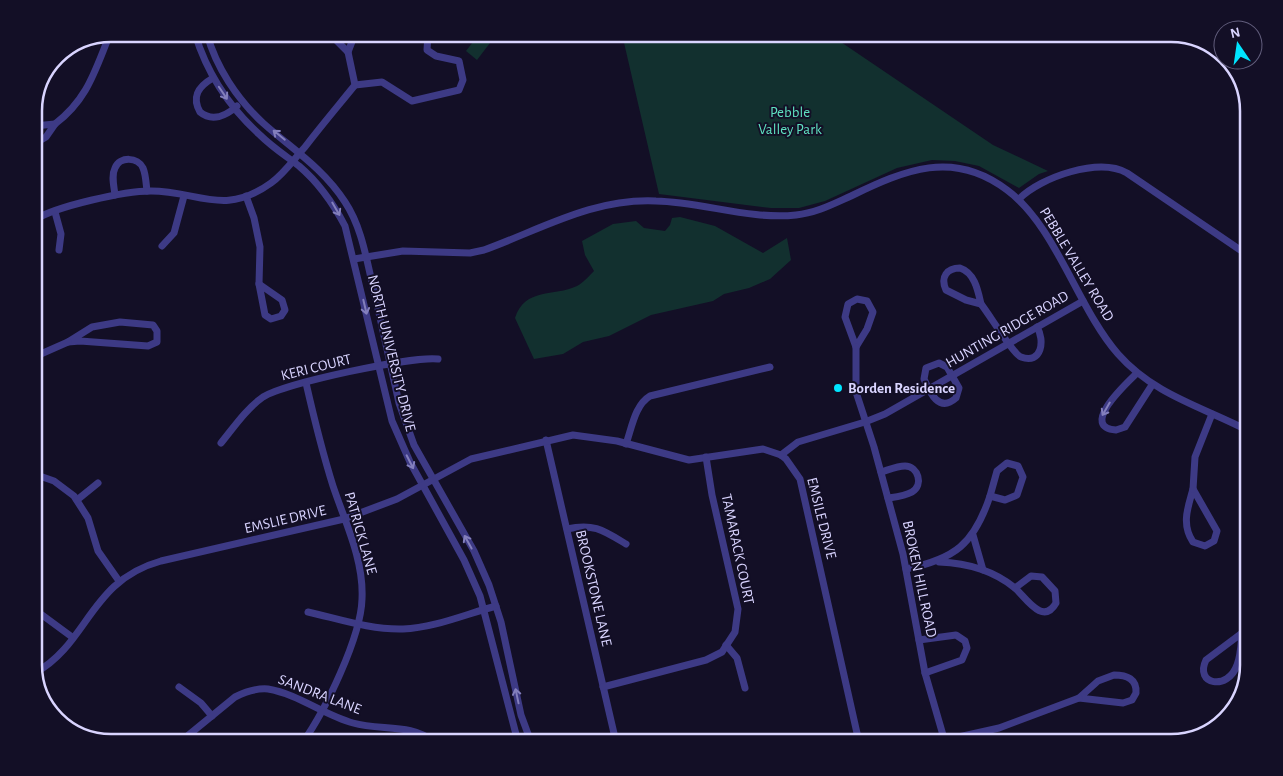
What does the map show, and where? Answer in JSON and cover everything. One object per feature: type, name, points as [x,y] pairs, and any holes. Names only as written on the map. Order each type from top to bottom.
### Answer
[{"type":"street","name":"NORTH UNIVERSITY DRIVE","points":[[198,42],[213,78],[234,109],[261,136],[311,177],[334,206],[345,226],[389,409],[398,436],[422,485],[464,560],[484,609],[516,734]]},
{"type":"street","name":"NORTH UNIVERSITY DRIVE","points":[[210,42],[222,69],[242,100],[263,122],[300,152],[327,178],[345,202],[356,224],[366,257],[390,364],[407,428],[432,480],[474,551],[496,606],[521,715],[528,734]]},
{"type":"street","points":[[338,42],[348,52],[355,85]]},
{"type":"street","points":[[348,52],[352,42]]},
{"type":"street","points":[[43,217],[115,195],[147,191],[212,201],[246,196],[270,184],[292,162],[355,85],[382,82],[412,101],[459,90],[463,80],[459,61],[436,56],[427,50],[428,42]]},
{"type":"street","points":[[43,139],[55,124],[74,108],[86,91],[106,43]]},
{"type":"street","points":[[213,78],[199,88],[196,95],[200,112],[212,118],[222,116],[234,109],[242,100]]},
{"type":"street","points":[[43,125],[55,124]]},
{"type":"street","points":[[115,195],[114,169],[119,162],[129,159],[137,161],[144,168],[147,191]]},
{"type":"street","name":"PEBBLE VALLEY ROAD","points":[[354,259],[424,250],[475,252],[586,209],[630,201],[671,202],[777,216],[808,213],[829,206],[892,176],[929,167],[947,166],[975,172],[1000,185],[1019,200],[1038,222],[1107,340],[1137,373],[1152,384],[1240,427]]},
{"type":"street","points":[[1019,200],[1036,184],[1054,177],[1101,166],[1115,167],[1127,173],[1240,250]]},
{"type":"street","points":[[162,246],[174,233],[184,196]]},
{"type":"street","points":[[246,196],[254,218],[260,247],[259,284],[265,315],[272,319],[282,316],[285,310],[282,300],[259,284]]},
{"type":"street","points":[[55,212],[61,234],[59,250]]},
{"type":"street","points":[[981,304],[950,294],[944,283],[947,272],[957,268],[967,271],[977,287],[981,304],[1018,356],[1026,359],[1035,356],[1042,346],[1042,337],[1037,327]]},
{"type":"street","points":[[860,299],[869,303],[873,315],[856,347],[845,311],[849,303],[860,299]]},
{"type":"street","name":"HUNTING RIDGE ROAD","points":[[781,455],[798,442],[865,422],[929,390],[1083,301]]},
{"type":"street","points":[[43,353],[68,342],[85,330],[120,322],[151,324],[156,328],[158,335],[157,342],[148,346],[80,341],[68,342]]},
{"type":"street","name":"BROKEN HILL ROAD","points":[[856,347],[856,392],[888,498],[906,569],[925,673],[943,734]]},
{"type":"street","name":"KERI COURT","points":[[221,443],[246,412],[259,400],[275,391],[379,366],[420,358],[438,359]]},
{"type":"street","points":[[930,364],[944,364],[953,376],[959,391],[951,402],[943,404],[937,401],[929,390],[923,376],[926,368],[930,364]]},
{"type":"street","points":[[770,367],[650,396],[642,400],[626,444],[689,460],[763,449],[781,455]]},
{"type":"street","points":[[1137,373],[1104,409],[1102,417],[1106,427],[1116,430],[1125,427],[1152,384]]},
{"type":"street","name":"PATRICK LANE","points":[[306,383],[321,447],[361,576],[362,600],[359,622],[352,645],[308,734]]},
{"type":"street","points":[[1193,489],[1217,531],[1214,541],[1205,546],[1193,542],[1186,523],[1186,513],[1193,489],[1195,457],[1212,414]]},
{"type":"street","name":"EMSLIE DRIVE","points":[[43,668],[52,662],[106,593],[119,582],[154,563],[344,520],[397,499],[471,459],[546,440],[573,435],[626,444]]},
{"type":"street","name":"BROOKSTONE LANE","points":[[546,440],[614,734]]},
{"type":"street","name":"EMSILE DRIVE","points":[[781,455],[800,479],[856,734]]},
{"type":"street","name":"TAMARACK COURT","points":[[603,687],[706,660],[722,652],[735,632],[738,609],[712,495],[706,457]]},
{"type":"street","points":[[937,562],[958,550],[973,535],[984,516],[998,468],[1006,463],[1018,466],[1023,477],[1017,495],[1005,500],[990,496]]},
{"type":"street","points":[[881,472],[905,466],[916,471],[918,476],[918,485],[912,492],[888,498]]},
{"type":"street","points":[[43,477],[60,484],[77,500],[88,518],[98,551],[119,582]]},
{"type":"street","points":[[77,500],[98,483]]},
{"type":"street","points":[[567,529],[582,526],[595,528],[626,544]]},
{"type":"street","points":[[973,535],[983,570]]},
{"type":"street","points":[[906,569],[937,562],[964,564],[983,570],[1015,588],[1038,612],[1046,612],[1055,606],[1057,597],[1055,591],[1039,576],[1031,576],[1015,588]]},
{"type":"street","points":[[308,612],[382,628],[409,629],[427,626],[496,606]]},
{"type":"street","points":[[43,616],[72,637]]},
{"type":"street","points":[[919,640],[956,635],[965,641],[967,648],[962,660],[925,673]]},
{"type":"street","points":[[1240,635],[1206,660],[1204,670],[1208,679],[1215,682],[1223,682],[1234,671],[1240,657]]},
{"type":"street","points":[[726,645],[737,658],[745,688]]},
{"type":"street","points":[[495,651],[506,648]]},
{"type":"street","points":[[974,734],[999,728],[1079,698],[1098,681],[1114,675],[1128,676],[1136,686],[1134,697],[1123,704],[1079,698]]},
{"type":"street","points":[[180,687],[194,697],[212,716]]},
{"type":"street","name":"SANDRA LANE","points":[[190,734],[240,694],[259,689],[278,691],[355,724],[415,731],[420,734]]},
{"type":"green space","points":[[473,42],[491,42],[477,60],[466,51]]},
{"type":"green space","name":"Pebble Valley Park","points":[[624,42],[841,42],[993,145],[1048,171],[1039,174],[1019,188],[979,166],[955,161],[932,160],[897,168],[825,201],[799,208],[771,208],[659,194]]},
{"type":"green space","points":[[680,217],[715,226],[763,253],[787,238],[791,260],[770,279],[749,288],[724,294],[713,301],[651,315],[609,336],[583,342],[563,354],[534,359],[515,318],[526,301],[541,294],[577,286],[594,271],[585,255],[582,241],[613,224],[636,221],[644,228],[665,231],[670,225],[672,218]]},
{"type":"place","name":"Borden Residence","points":[[838,388]]}]
